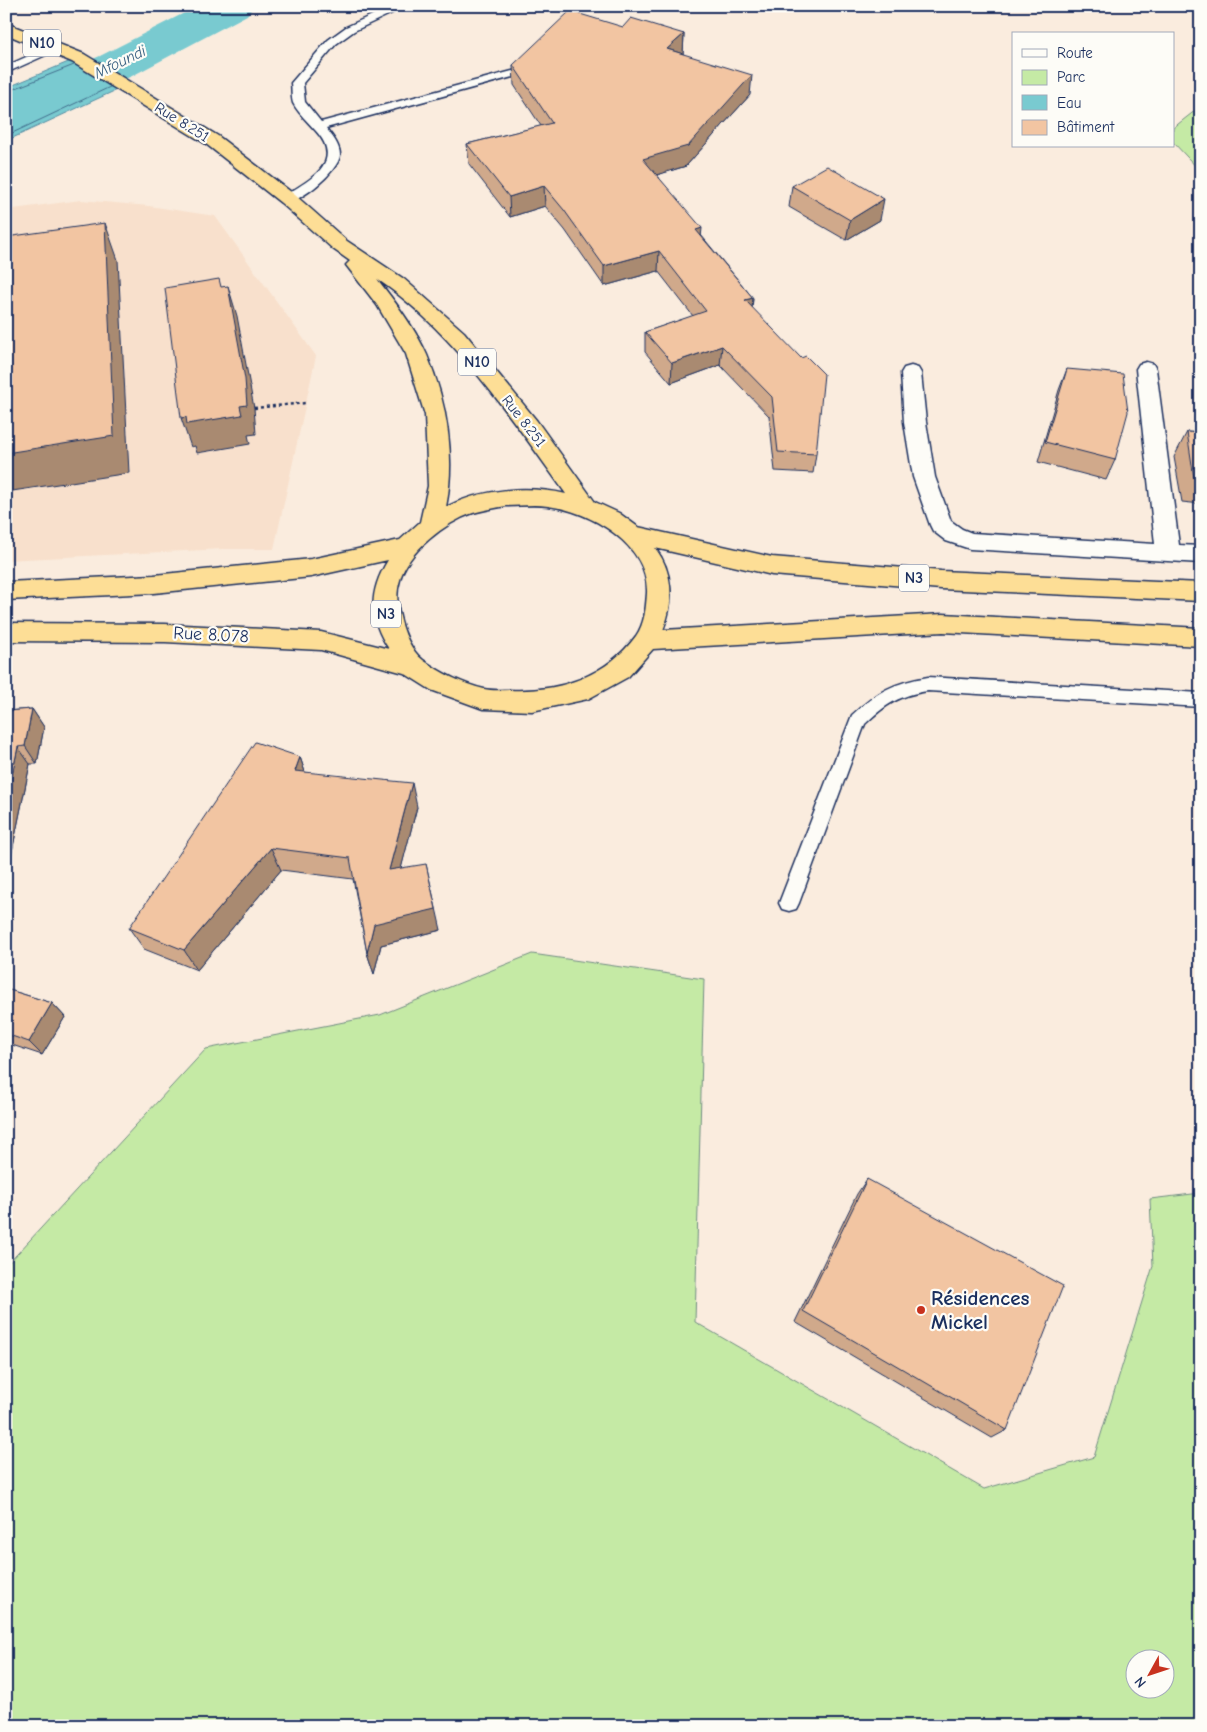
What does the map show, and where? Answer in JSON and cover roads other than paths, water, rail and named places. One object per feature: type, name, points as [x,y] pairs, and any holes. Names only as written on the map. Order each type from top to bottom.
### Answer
[{"type":"highway","name":"Rue 8.251","points":[[6,28],[78,58],[212,140],[288,200],[340,245],[398,283],[457,337],[529,426],[587,508]]},
{"type":"highway","name":"Rue 8.251","points":[[340,245],[385,302],[419,362],[436,415],[438,486],[431,525]]},
{"type":"highway","name":"N3","points":[[506,498],[548,498],[587,508],[611,519],[631,534],[649,558],[659,584],[658,613],[647,640],[619,670],[579,692],[532,701],[483,699],[440,683],[412,665],[391,633],[385,606],[388,579],[407,546],[431,525],[466,507],[506,498]]},
{"type":"highway","name":"N3","points":[[631,534],[772,566],[942,580],[1201,592]]},
{"type":"highway","name":"N3","points":[[6,591],[154,584],[311,568],[407,546]]},
{"type":"highway","points":[[647,640],[943,624],[1201,637]]},
{"type":"highway","name":"Rue 8.078","points":[[6,632],[165,633],[321,641],[412,665]]},
{"type":"street","points":[[1146,369],[1168,552]]},
{"type":"street","points":[[911,373],[915,422],[924,477],[941,525],[954,535],[970,541],[1201,554]]},
{"type":"lane","points":[[288,200],[332,164],[334,149],[320,126],[299,104],[297,82],[332,42],[350,29],[402,6]]},
{"type":"lane","points":[[6,70],[53,48]]},
{"type":"lane","points":[[320,126],[516,73]]},
{"type":"lane","points":[[789,902],[858,720],[874,706],[903,688],[928,684],[1201,700]]},
{"type":"water","points":[[78,58],[125,86],[6,141],[6,88]]},
{"type":"waterway","name":"Mfoundi","points":[[6,114],[116,66],[232,6]]},
{"type":"place","name":"Résidences Mickel","points":[[921,1310]]}]
